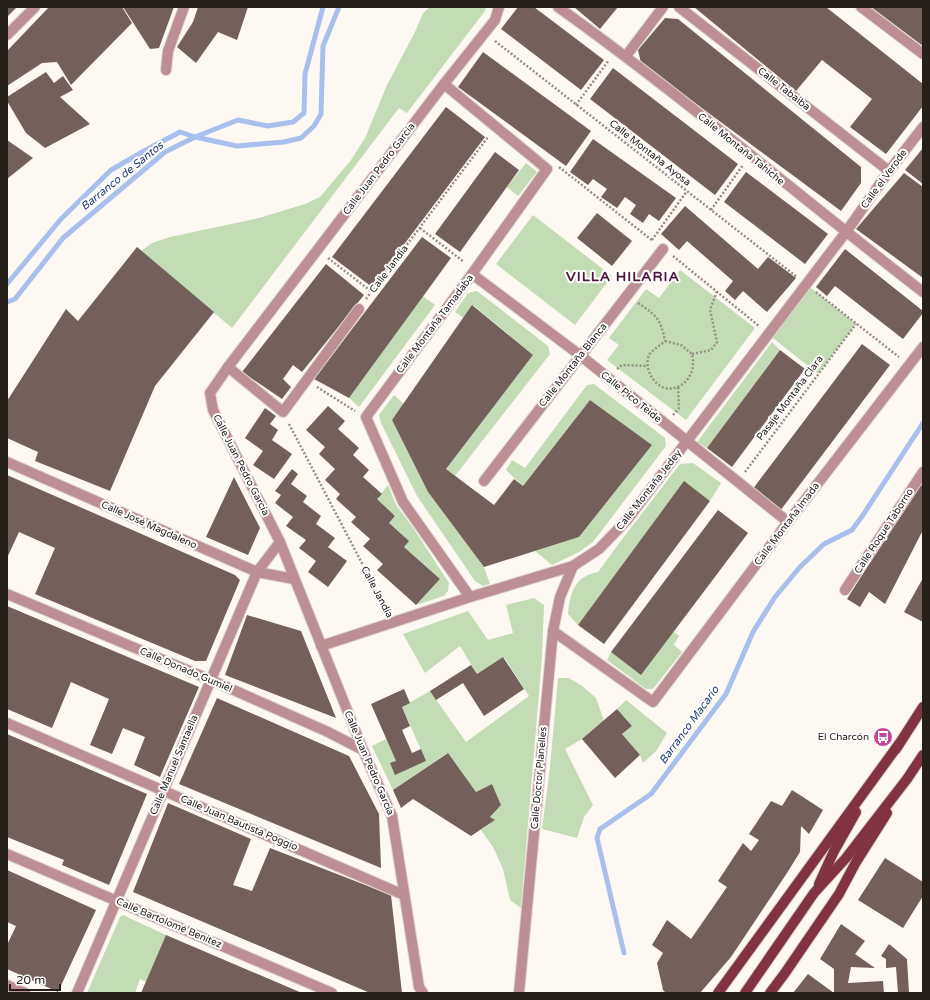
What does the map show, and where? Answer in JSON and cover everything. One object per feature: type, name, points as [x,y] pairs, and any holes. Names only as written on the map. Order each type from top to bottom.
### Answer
[{"type":"main road","points":[[814,893],[834,851],[857,811],[923,707]]},
{"type":"main road","points":[[718,993],[900,744]]},
{"type":"main road","points":[[745,993],[814,893],[846,858],[923,755]]},
{"type":"main road","points":[[770,993],[786,973],[839,894],[856,862],[880,826],[907,778]]},
{"type":"street","points":[[7,35],[36,7]]},
{"type":"street","points":[[166,70],[168,51],[184,7]]},
{"type":"street","name":"Calle Juan Pedro García","points":[[423,993],[419,987],[392,816],[363,750],[280,542],[213,410],[210,393],[228,367],[444,84],[495,20],[499,7]]},
{"type":"street","name":"Calle Montaña Tahiche","points":[[558,7],[626,56],[923,292]]},
{"type":"street","points":[[626,56],[663,7]]},
{"type":"street","name":"Calle Tabaiba","points":[[679,7],[889,171]]},
{"type":"street","points":[[861,7],[923,54]]},
{"type":"street","name":"Calle Montaña Tamadaba","points":[[366,417],[474,272],[547,169],[444,84]]},
{"type":"street","name":"Calle el Verode","points":[[846,232],[889,171],[923,127]]},
{"type":"street","name":"Calle Montaña Jedey","points":[[321,646],[470,596],[573,566],[598,549],[627,520],[846,232]]},
{"type":"street","name":"Calle Montaña Blanca","points":[[484,481],[663,248]]},
{"type":"street","name":"Calle Pico Teide","points":[[474,272],[788,522]]},
{"type":"street","points":[[228,367],[283,412],[359,309]]},
{"type":"street","name":"Calle Montaña Imada","points":[[553,631],[653,702],[788,522],[923,347]]},
{"type":"street","points":[[366,417],[404,502],[470,596]]},
{"type":"street","name":"Calle José Magdaleno","points":[[7,462],[257,572],[294,579]]},
{"type":"street","name":"Calle Roque Taborno","points":[[845,590],[923,472]]},
{"type":"street","name":"Calle Manuel Santaella","points":[[77,993],[257,572],[280,542]]},
{"type":"street","name":"Calle Doctor Planelles","points":[[519,993],[553,631],[560,597],[573,566]]},
{"type":"street","name":"Calle Donado Gumiel","points":[[7,594],[211,680],[328,732],[363,750]]},
{"type":"street","name":"Calle Juan Bautista Poggio","points":[[7,723],[404,895]]},
{"type":"street","name":"Calle Bartolomé Benítez","points":[[7,854],[332,993]]},
{"type":"street","points":[[7,985],[25,993]]},
{"type":"path","name":"Calle Montaña Ayosa","points":[[485,33],[909,365]]},
{"type":"path","points":[[576,105],[618,50]]},
{"type":"path","name":"Calle Jandía","points":[[359,309],[496,127]]},
{"type":"path","points":[[711,210],[750,155]]},
{"type":"path","points":[[652,240],[687,191]]},
{"type":"path","points":[[420,228],[474,272]]},
{"type":"path","points":[[318,250],[372,292]]},
{"type":"path","points":[[692,354],[711,350],[717,342],[710,310],[717,291]]},
{"type":"path","points":[[626,295],[653,313],[662,326],[665,341]]},
{"type":"path","name":"Pasaje Montaña Clara","points":[[737,482],[856,324]]},
{"type":"path","points":[[665,341],[681,345],[692,354],[693,367],[688,380],[678,388],[664,388],[653,380],[647,366],[650,354],[665,341]]},
{"type":"path","points":[[608,378],[622,365],[647,366]]},
{"type":"path","points":[[306,381],[366,417]]},
{"type":"path","points":[[665,424],[679,408],[678,388]]},
{"type":"path","name":"Calle Jandía","points":[[283,412],[393,622]]},
{"type":"green space","points":[[430,7],[486,7],[485,11],[407,113],[399,108],[232,328],[141,251],[152,243],[170,237],[259,218],[305,204],[320,197],[351,160],[365,138],[387,85],[415,32],[423,13]]},
{"type":"green space","points":[[526,163],[537,172],[518,196],[507,187]]},
{"type":"green space","points":[[533,215],[612,276],[575,325],[496,264]]},
{"type":"green space","points":[[680,270],[755,328],[686,420],[607,360],[619,345],[609,338],[646,289],[659,298]]},
{"type":"green space","points":[[806,284],[856,324],[818,374],[768,334]]},
{"type":"green space","points":[[477,291],[548,346],[550,354],[455,476],[446,469],[533,355],[473,305],[464,318],[455,312],[468,293]]},
{"type":"green space","points":[[423,296],[435,305],[359,407],[349,398]]},
{"type":"green space","points":[[772,342],[780,350],[707,448],[697,442]]},
{"type":"green space","points":[[594,384],[665,438],[666,446],[593,542],[579,552],[552,565],[535,551],[579,537],[652,445],[590,400],[523,486],[506,470],[512,460],[525,468],[587,385]]},
{"type":"green space","points":[[394,395],[404,404],[392,420],[428,492],[484,567],[490,584],[483,586],[475,581],[417,496],[381,423],[379,415]]},
{"type":"green space","points":[[693,463],[721,483],[710,501],[684,482],[578,625],[568,614],[570,599],[575,586],[584,577],[598,572],[680,464]]},
{"type":"green space","points":[[388,485],[396,505],[412,526],[449,583],[448,591],[444,596],[416,605],[440,579],[404,547],[389,523],[395,516],[377,499]]},
{"type":"green space","points":[[534,598],[544,605],[542,657],[521,908],[510,900],[503,869],[493,847],[481,830],[495,820],[490,817],[501,805],[492,784],[476,792],[447,753],[393,790],[372,746],[386,739],[401,772],[426,761],[402,707],[430,691],[466,742],[529,696],[504,657],[477,674],[460,646],[425,673],[403,634],[468,611],[488,640],[513,633],[506,605]]},
{"type":"green space","points":[[673,631],[679,636],[674,645],[682,652],[653,689],[646,689],[607,660],[611,652]]},
{"type":"green space","points":[[558,678],[569,678],[582,686],[596,698],[604,721],[582,739],[565,749],[593,805],[584,817],[577,838],[542,829],[550,767]]},
{"type":"green space","points":[[626,700],[667,733],[656,751],[643,763],[640,755],[622,734],[632,726],[617,709]]},
{"type":"green space","points":[[123,915],[166,935],[146,982],[140,979],[135,993],[87,993],[120,917]]},
{"type":"building","points":[[7,7],[17,7],[7,17]]},
{"type":"building","points":[[49,7],[122,7],[132,23],[71,85],[57,62],[42,63],[7,86],[7,51]]},
{"type":"building","points":[[123,7],[174,7],[159,48],[150,49]]},
{"type":"building","points":[[198,7],[248,7],[237,40],[218,32],[196,63],[177,47],[193,22]]},
{"type":"building","points":[[518,7],[534,7],[604,60],[581,90],[501,29]]},
{"type":"building","points":[[574,7],[618,7],[600,29]]},
{"type":"building","points":[[694,7],[826,7],[923,84],[923,106],[886,154],[850,127],[872,99],[822,60],[796,91]]},
{"type":"building","points":[[871,7],[923,7],[923,46]]},
{"type":"building","points":[[665,18],[678,19],[861,167],[861,183],[841,211],[641,63],[638,50]]},
{"type":"building","points":[[483,52],[591,131],[566,166],[458,87]]},
{"type":"building","points":[[613,68],[738,164],[715,195],[590,99]]},
{"type":"building","points":[[46,72],[54,83],[63,76],[73,90],[60,97],[90,124],[45,148],[26,133],[7,101],[7,97]]},
{"type":"building","points":[[446,107],[485,137],[372,287],[332,257]]},
{"type":"building","points":[[593,139],[676,198],[659,221],[649,214],[643,223],[630,214],[636,205],[625,197],[617,208],[601,197],[607,189],[593,179],[588,185],[570,172]]},
{"type":"building","points":[[7,140],[33,158],[7,179]]},
{"type":"building","points":[[923,148],[923,184],[905,170]]},
{"type":"building","points":[[495,152],[519,170],[460,252],[435,234]]},
{"type":"building","points":[[746,172],[828,234],[805,264],[724,202]]},
{"type":"building","points":[[904,173],[923,187],[923,278],[856,229]]},
{"type":"building","points":[[685,206],[758,269],[768,257],[796,278],[767,312],[743,291],[735,300],[725,291],[733,281],[687,241],[679,250],[661,234]]},
{"type":"building","points":[[597,213],[632,241],[612,266],[577,238]]},
{"type":"building","points":[[422,237],[451,258],[349,398],[314,379]]},
{"type":"building","points":[[137,247],[214,312],[155,386],[110,491],[35,461],[38,452],[7,438],[7,401],[66,309],[78,321]]},
{"type":"building","points":[[845,249],[923,311],[903,339],[835,286],[827,296],[816,287]]},
{"type":"building","points":[[326,264],[364,295],[302,372],[293,365],[283,379],[291,387],[282,399],[242,372]]},
{"type":"building","points":[[472,305],[533,355],[446,469],[494,505],[514,479],[523,486],[590,400],[652,445],[579,537],[484,567],[428,492],[392,420]]},
{"type":"building","points":[[862,344],[890,365],[780,511],[752,490]]},
{"type":"building","points":[[780,350],[805,369],[732,467],[707,448]]},
{"type":"building","points":[[328,406],[345,421],[338,429],[359,448],[353,455],[369,470],[363,477],[382,494],[377,499],[395,516],[389,523],[409,541],[404,547],[440,579],[416,605],[377,570],[383,564],[363,546],[370,539],[351,522],[356,517],[336,499],[340,494],[325,480],[335,469],[319,454],[325,447],[306,430]]},
{"type":"building","points":[[265,408],[276,416],[270,424],[278,430],[272,440],[292,454],[274,479],[253,465],[263,451],[245,438]]},
{"type":"building","points":[[292,469],[298,474],[291,484],[307,496],[303,502],[321,516],[316,524],[335,538],[328,547],[347,561],[328,587],[308,572],[316,561],[299,548],[306,540],[286,526],[293,517],[275,503],[281,495],[275,491]]},
{"type":"building","points":[[7,475],[235,575],[240,580],[206,661],[195,661],[35,594],[55,548],[19,532],[7,558]]},
{"type":"building","points":[[234,477],[260,528],[248,555],[206,537]]},
{"type":"building","points":[[923,478],[923,530],[885,604],[869,592],[860,607],[847,599]]},
{"type":"building","points":[[684,481],[710,501],[604,644],[578,625]]},
{"type":"building","points":[[718,510],[748,533],[641,675],[611,652]]},
{"type":"building","points":[[923,578],[923,622],[904,612]]},
{"type":"building","points":[[7,606],[199,687],[160,777],[134,765],[145,737],[123,728],[112,754],[90,745],[109,699],[71,682],[52,728],[7,709]]},
{"type":"building","points":[[247,615],[301,631],[336,718],[225,675]]},
{"type":"building","points":[[503,657],[524,689],[484,716],[463,683],[436,700],[430,691],[471,665],[477,674]]},
{"type":"building","points":[[404,689],[410,703],[402,707],[410,726],[402,730],[412,753],[421,749],[426,761],[395,775],[390,763],[396,761],[371,704]]},
{"type":"building","points":[[217,698],[349,756],[379,814],[381,868],[179,784]]},
{"type":"building","points":[[617,709],[632,726],[622,734],[640,755],[615,778],[582,739]]},
{"type":"building","points":[[7,734],[147,794],[109,885],[62,865],[64,860],[7,837]]},
{"type":"building","points":[[448,753],[476,792],[492,784],[501,805],[490,817],[495,820],[471,836],[413,799],[401,808],[393,790]]},
{"type":"building","points":[[792,790],[823,810],[809,834],[801,826],[800,852],[787,873],[731,957],[700,993],[666,993],[663,990],[657,963],[663,953],[652,945],[667,920],[691,939],[727,887],[718,881],[743,843],[751,851],[759,840],[749,834],[771,801],[782,806]]},
{"type":"building","points":[[168,803],[251,839],[233,885],[252,891],[270,848],[391,895],[402,993],[370,993],[133,892]]},
{"type":"building","points":[[885,858],[923,882],[923,896],[903,928],[858,900]]},
{"type":"building","points":[[7,870],[96,910],[58,992],[7,969],[7,945],[16,926],[7,922]]},
{"type":"building","points":[[841,924],[865,941],[855,954],[875,968],[851,967],[848,983],[883,981],[884,993],[834,993],[834,969],[820,959]]},
{"type":"building","points":[[166,935],[302,993],[141,993]]},
{"type":"building","points":[[889,944],[907,959],[909,993],[898,993],[896,967],[886,968],[886,959],[881,956]]},
{"type":"building","points":[[808,974],[834,993],[793,993]]},
{"type":"waterway","name":"Barranco de Santos","points":[[7,302],[15,299],[63,238],[165,152],[195,137],[238,120],[268,126],[293,122],[304,113],[305,74],[323,7]]},
{"type":"waterway","name":"Barranco de Santos","points":[[7,284],[61,219],[111,170],[180,132],[195,137],[237,146],[284,142],[301,138],[314,126],[321,114],[323,46],[339,7]]},
{"type":"waterway","name":"Barranco Macario","points":[[624,953],[597,838],[600,829],[651,794],[726,694],[753,632],[775,597],[800,567],[824,544],[852,530],[923,423]]},
{"type":"place","name":"El Charcón","points":[[883,737]]},
{"type":"district","name":"VILLA HILARIA","points":[[623,276]]}]
